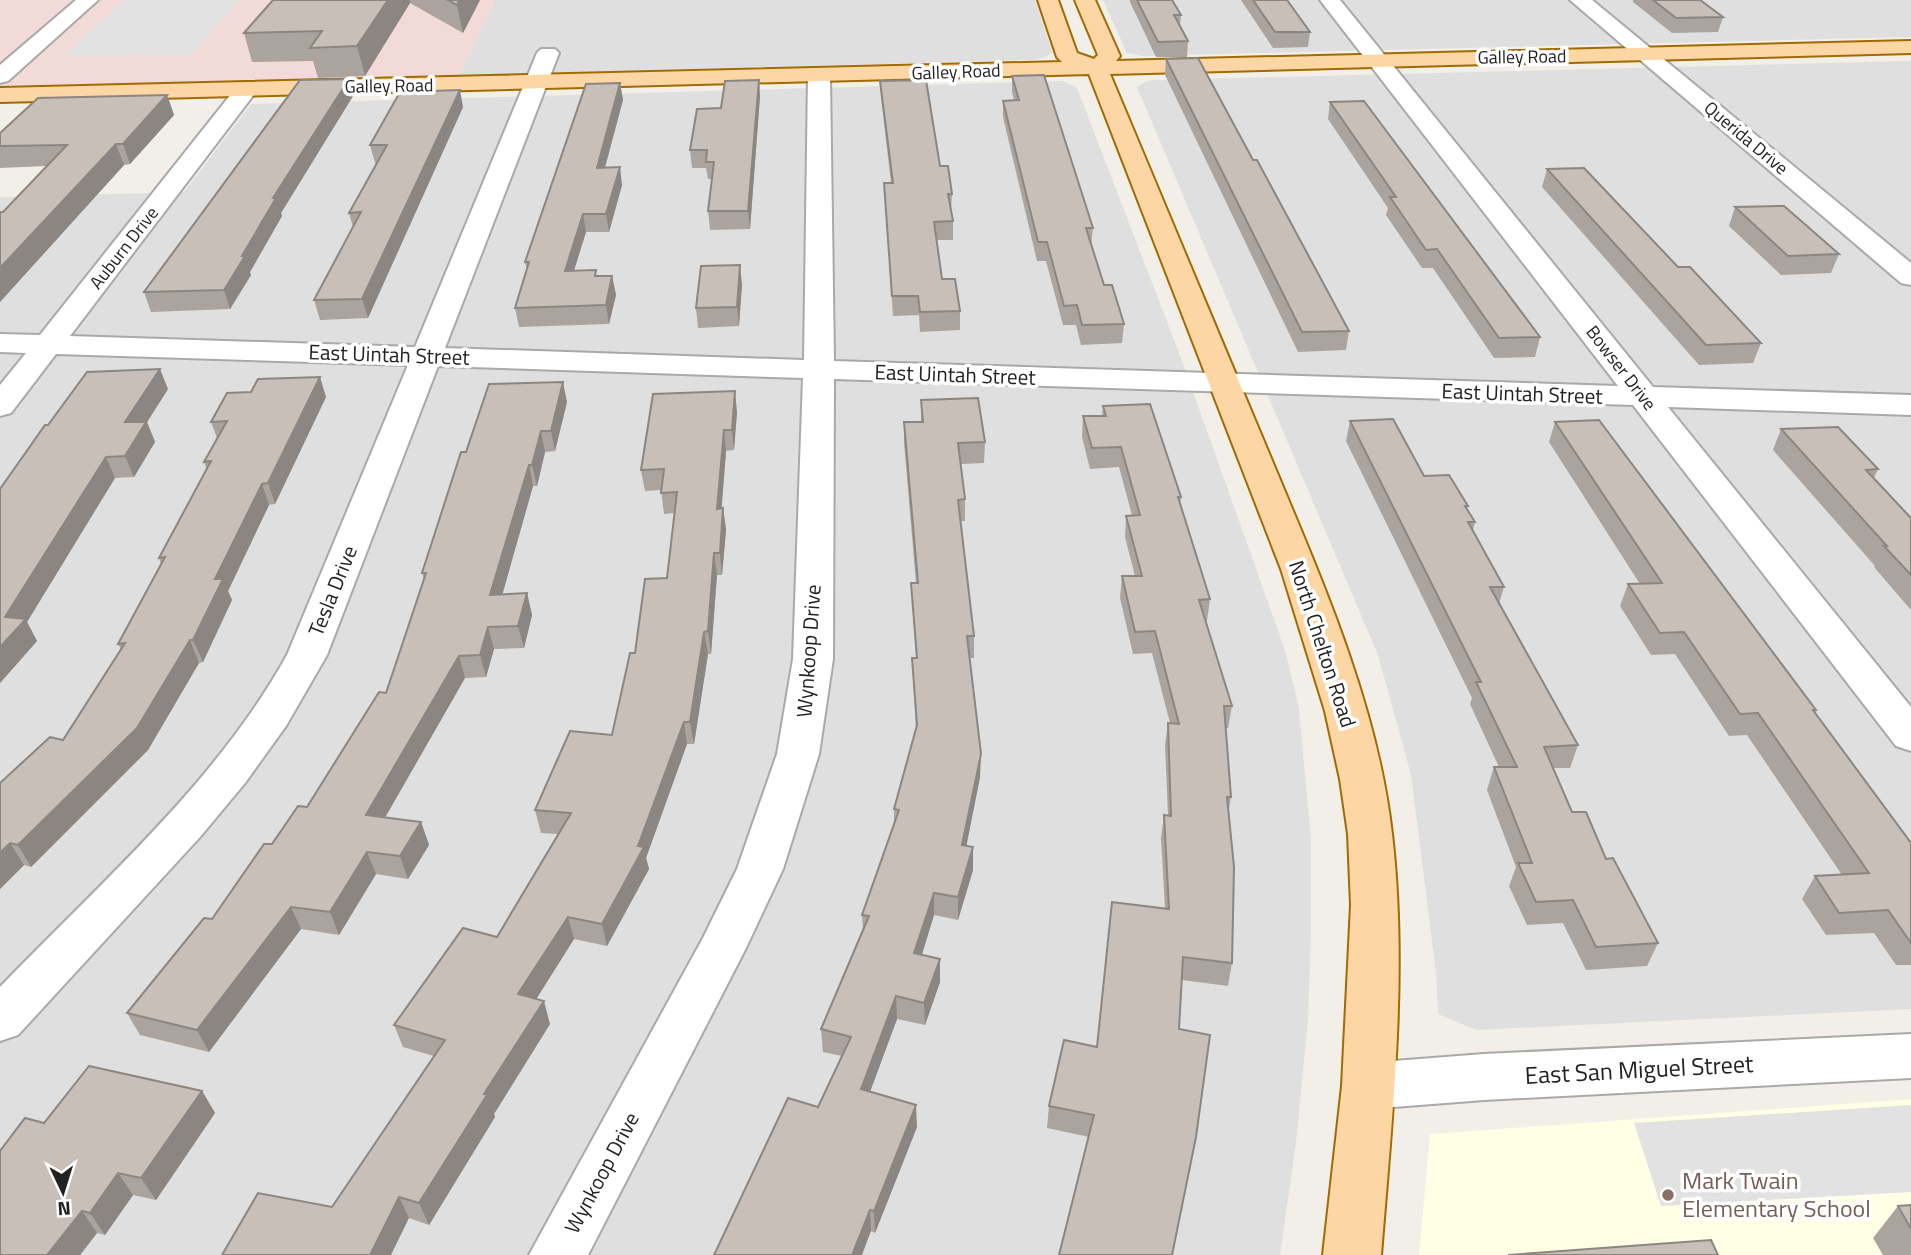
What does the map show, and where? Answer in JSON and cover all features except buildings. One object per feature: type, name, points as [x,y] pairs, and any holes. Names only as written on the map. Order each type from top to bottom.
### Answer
[{"type":"main road","points":[[1048,0],[1068,57],[1097,68],[1109,56],[1085,0]]},
{"type":"main road","name":"Galley Road","points":[[0,95],[247,89],[542,68],[819,76],[1910,48]]},
{"type":"main road","name":"North Chelton Road","points":[[1097,68],[1227,384],[1324,639],[1346,711],[1362,779],[1370,834],[1374,905],[1368,1086],[1352,1255]]},
{"type":"street","points":[[0,76],[88,0]]},
{"type":"street","name":"Bowser Drive","points":[[1330,0],[1911,736]]},
{"type":"street","name":"Querida Drive","points":[[1580,0],[1911,277]]},
{"type":"street","name":"Tesla Drive","points":[[0,1020],[192,818],[235,767],[280,706],[307,655],[542,68]]},
{"type":"street","name":"Wynkoop Drive","points":[[558,1255],[722,948],[760,869],[782,810],[798,754],[813,659],[820,370],[819,76]]},
{"type":"street","name":"Auburn Drive","points":[[0,405],[247,89]]},
{"type":"street","name":"East Uintah Street","points":[[0,343],[1911,405]]},
{"type":"street","name":"East San Miguel Street","points":[[1368,1086],[1484,1077],[1911,1056]]},
{"type":"shaded area","points":[[0,0],[495,0],[459,75],[0,86]]},
{"type":"shaded area","points":[[124,0],[240,0],[191,55],[63,56]]},
{"type":"shaded area","points":[[495,0],[1035,0],[1052,52],[1046,57],[1033,60],[459,75]]},
{"type":"shaded area","points":[[1103,0],[1911,0],[1911,37],[1143,56],[1127,53]]},
{"type":"shaded area","points":[[1911,61],[1911,1009],[1476,1030],[1438,1014],[1436,973],[1411,775],[1378,655],[1137,87],[1146,81],[1156,80]]},
{"type":"shaded area","points":[[1063,81],[1077,88],[1181,358],[1285,650],[1299,708],[1311,839],[1311,934],[1308,1020],[1296,1143],[1280,1255],[0,1255],[0,197],[184,192],[251,104]]},
{"type":"shaded area","name":"Mark Twain Elementary School","points":[[1911,1099],[1911,1255],[1419,1255],[1430,1134]]},
{"type":"shaded area","points":[[1911,1105],[1911,1192],[1661,1206],[1634,1123]]},
{"type":"place","name":"Mark Twain Elementary School","points":[[1668,1195]]}]
